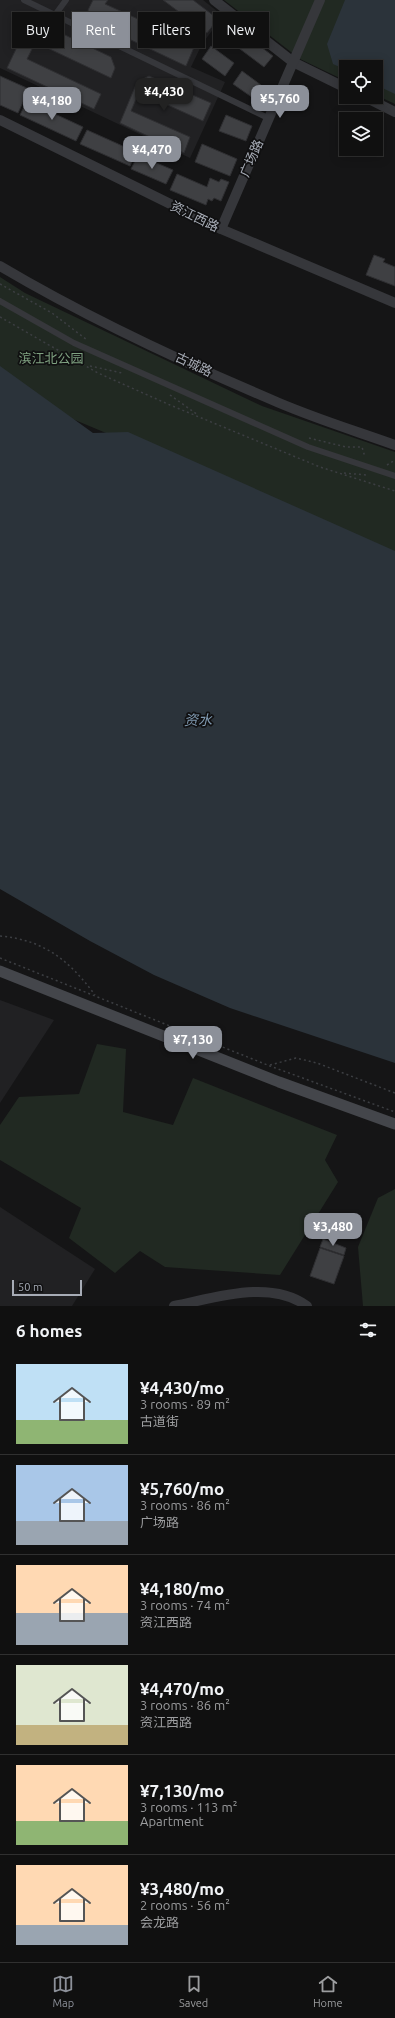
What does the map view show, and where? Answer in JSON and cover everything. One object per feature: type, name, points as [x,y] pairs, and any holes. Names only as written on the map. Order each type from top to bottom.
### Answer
[{"type":"main road","points":[[0,971],[251,1070],[395,1124]]},
{"type":"street","points":[[24,0],[49,12]]},
{"type":"street","points":[[57,12],[66,0]]},
{"type":"street","points":[[214,0],[293,62],[339,85]]},
{"type":"street","name":"广场路","points":[[220,229],[320,0]]},
{"type":"street","points":[[64,19],[268,118]]},
{"type":"street","points":[[379,104],[395,112]]},
{"type":"street","name":"资江西路","points":[[0,120],[220,229],[395,303]]},
{"type":"street","name":"古城路","points":[[0,266],[45,293],[116,328],[271,400],[395,445]]},
{"type":"street","points":[[0,301],[74,342],[151,378],[308,447],[395,476]]},
{"type":"street","points":[[174,1306],[248,1292],[278,1294],[300,1301],[308,1306]]},
{"type":"path","points":[[0,284],[52,313],[89,341]]},
{"type":"path","points":[[0,318],[88,365],[98,373],[278,449],[340,473],[395,491]]},
{"type":"path","points":[[88,365],[123,374]]},
{"type":"path","points":[[166,392],[201,417]]},
{"type":"path","points":[[308,438],[346,447],[362,447],[365,454],[365,460],[375,469],[382,468],[389,462],[395,460]]},
{"type":"path","points":[[278,449],[280,444]]},
{"type":"path","points":[[340,473],[367,475]]},
{"type":"path","points":[[0,936],[17,938],[36,943],[55,954],[78,973],[96,996]]},
{"type":"path","points":[[0,958],[270,1066],[395,1112]]},
{"type":"path","points":[[251,1070],[296,1058],[317,1063],[395,1093]]},
{"type":"shaded area","points":[[0,0],[203,0],[218,12],[213,12],[213,29],[205,40],[205,12],[138,12],[138,48],[200,48],[191,67],[225,82],[190,158],[0,68]]},
{"type":"shaded area","points":[[0,1000],[54,1020],[0,1103]]},
{"type":"shaded area","points":[[0,1207],[95,1269],[72,1306],[0,1306]]},
{"type":"green space","points":[[224,0],[395,0],[395,104],[383,98],[383,60],[339,60],[339,78],[300,59],[269,35],[269,12],[239,12]]},
{"type":"green space","name":"滨江北公园","points":[[0,277],[25,293],[262,406],[395,452],[395,554],[20,397],[0,381]]},
{"type":"green space","points":[[97,1044],[126,1049],[123,1112],[173,1125],[193,1078],[337,1135],[325,1160],[338,1182],[280,1275],[165,1267],[140,1251],[115,1273],[69,1238],[81,1208],[0,1160],[0,1125],[19,1097],[79,1094]]},
{"type":"green space","points":[[395,1189],[395,1306],[363,1306],[358,1247],[378,1198]]},
{"type":"water","points":[[345,0],[395,0],[395,94],[383,88],[383,60],[339,60],[339,67],[333,64],[327,44]]},
{"type":"water","name":"资水","points":[[0,366],[93,433],[128,432],[395,551],[395,1063],[230,1008],[154,975],[90,941],[0,889]]},
{"type":"building","points":[[93,0],[108,0],[105,4],[123,12],[89,12],[88,10]]},
{"type":"building","points":[[163,0],[193,0],[213,15],[213,25],[207,33],[205,32],[205,12],[179,12]]},
{"type":"building","points":[[130,15],[138,19],[138,43],[130,40]]},
{"type":"building","points":[[64,34],[72,38],[72,48],[92,48],[111,57],[115,68],[111,78],[47,48],[64,48]]},
{"type":"building","points":[[211,46],[234,63],[225,76],[202,59]]},
{"type":"building","points":[[16,48],[32,48],[27,59],[101,94],[94,109],[7,68]]},
{"type":"building","points":[[148,48],[194,48],[186,66]]},
{"type":"building","points":[[239,48],[262,48],[273,56],[264,67]]},
{"type":"building","points":[[242,71],[265,88],[256,100],[233,84]]},
{"type":"building","points":[[0,76],[29,89],[18,113],[0,105]]},
{"type":"building","points":[[149,76],[211,103],[203,121],[139,92],[131,111],[190,137],[184,153],[120,123],[137,82]]},
{"type":"building","points":[[27,101],[83,127],[76,141],[20,115]]},
{"type":"building","points":[[226,115],[252,126],[246,141],[219,131]]},
{"type":"building","points":[[87,130],[136,152],[130,166],[80,144]]},
{"type":"building","points":[[202,144],[237,159],[230,176],[195,162]]},
{"type":"building","points":[[138,155],[173,170],[166,184],[131,169]]},
{"type":"building","points":[[177,174],[207,187],[210,178],[219,182],[221,179],[229,182],[221,201],[214,198],[212,201],[208,199],[206,205],[170,190]]},
{"type":"building","points":[[374,255],[385,259],[383,262],[395,267],[395,286],[366,275]]},
{"type":"building","points":[[323,1239],[346,1248],[344,1255],[320,1247]]},
{"type":"building","points":[[320,1248],[344,1256],[334,1284],[310,1276]]}]
